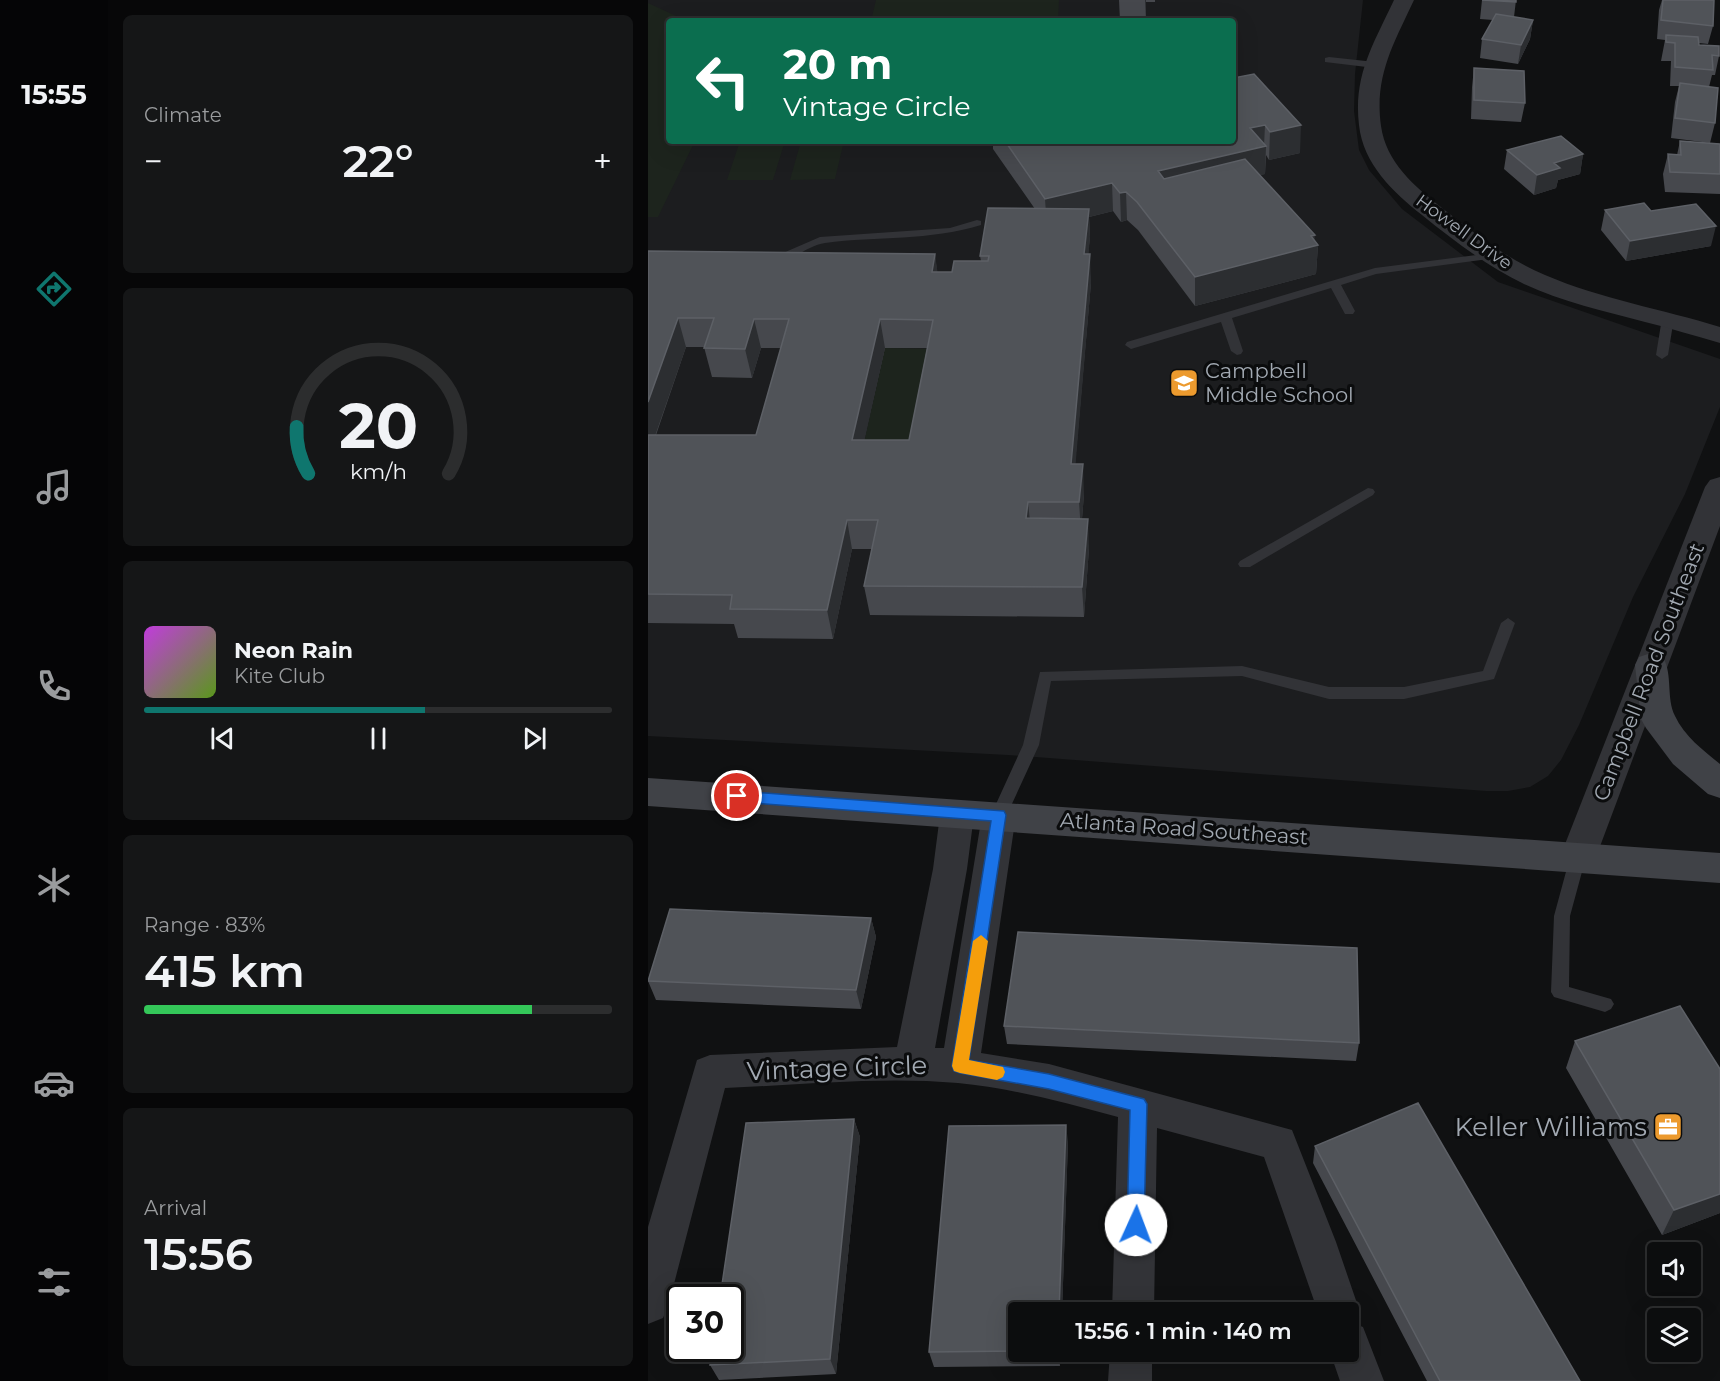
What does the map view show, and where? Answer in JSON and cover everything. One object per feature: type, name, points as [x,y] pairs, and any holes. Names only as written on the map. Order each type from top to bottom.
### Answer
[{"type":"main road","points":[[1651,665],[1658,719],[1685,754],[1720,784]]},
{"type":"main road","name":"Atlanta Road Southeast","points":[[648,792],[999,815],[1720,868]]},
{"type":"street","name":"Howell Drive","points":[[1404,0],[1382,41],[1375,65],[1370,112],[1371,133],[1384,164],[1417,200],[1492,256],[1550,286],[1668,318],[1720,335]]},
{"type":"street","name":"Campbell Road Southeast","points":[[1578,857],[1720,487]]},
{"type":"street","points":[[913,1063],[950,869],[957,814]]},
{"type":"street","points":[[960,1066],[999,815]]},
{"type":"street","name":"Vintage Circle","points":[[648,1303],[710,1072],[913,1063],[960,1066],[1049,1081],[1278,1143],[1316,1242],[1336,1302]]},
{"type":"street","points":[[1133,1302],[1138,1104]]},
{"type":"street","points":[[1130,1381],[1131,1362]]},
{"type":"street","points":[[1355,1362],[1362,1381]]},
{"type":"lane","points":[[1329,60],[1375,65]]},
{"type":"lane","points":[[788,268],[764,266],[820,240],[951,231],[977,223]]},
{"type":"lane","points":[[1131,345],[1375,271],[1492,256]]},
{"type":"lane","points":[[1334,283],[1350,311]]},
{"type":"lane","points":[[1226,316],[1237,351]]},
{"type":"lane","points":[[1662,355],[1668,318]]},
{"type":"lane","points":[[1245,564],[1368,492]]},
{"type":"lane","points":[[999,815],[1031,745],[1045,676],[1242,670],[1329,693],[1404,693],[1490,675],[1508,623]]},
{"type":"lane","points":[[1578,857],[1562,916],[1560,992],[1605,1004]]},
{"type":"shaded area","name":"Campbell Middle School","points":[[648,0],[1363,0],[1355,74],[1354,111],[1359,150],[1369,170],[1402,209],[1498,282],[1720,359],[1720,407],[1685,494],[1633,597],[1579,725],[1561,760],[1548,776],[1530,787],[1508,791],[1486,791],[1008,755],[648,736]]},
{"type":"shaded area","points":[[876,0],[1059,0],[1058,18],[872,18]]},
{"type":"shaded area","points":[[648,3],[680,18],[666,18],[666,144],[694,144],[658,217],[648,217]]},
{"type":"shaded area","points":[[739,144],[784,144],[773,180],[727,180]]},
{"type":"shaded area","points":[[800,144],[843,144],[835,179],[790,180]]},
{"type":"shaded area","points":[[885,348],[937,349],[914,469],[858,469]]},
{"type":"building","points":[[1482,0],[1516,0],[1516,2]]},
{"type":"building","points":[[1663,0],[1714,0],[1713,26],[1661,20]]},
{"type":"building","points":[[1496,14],[1533,20],[1521,45],[1482,39]]},
{"type":"building","points":[[1666,35],[1698,37],[1699,45],[1719,46],[1719,56],[1712,55],[1713,70],[1675,67],[1675,43],[1666,42]]},
{"type":"building","points":[[1474,68],[1524,71],[1525,103],[1474,100]]},
{"type":"building","points":[[1254,74],[1301,125],[1270,132],[1265,125],[1250,128],[1266,146],[1158,171],[1164,179],[1245,159],[1315,235],[1311,236],[1318,245],[1195,277],[1137,202],[1126,192],[1120,193],[1112,183],[1045,199],[1007,144],[1236,144],[1236,77]]},
{"type":"building","points":[[1680,83],[1718,88],[1715,123],[1675,118]]},
{"type":"building","points":[[1561,136],[1583,154],[1554,163],[1560,168],[1537,175],[1507,150]]},
{"type":"building","points":[[1680,141],[1720,144],[1720,174],[1670,172],[1668,154],[1681,155]]},
{"type":"building","points":[[1644,203],[1651,211],[1696,204],[1716,226],[1630,241],[1605,210]]},
{"type":"building","points":[[988,208],[1089,209],[1084,254],[1090,254],[1071,464],[1083,464],[1079,502],[1028,502],[1026,518],[1088,519],[1082,587],[864,586],[878,520],[847,520],[827,610],[730,609],[732,595],[648,594],[648,435],[756,435],[789,319],[754,319],[745,349],[704,348],[714,318],[678,318],[648,402],[648,251],[935,254],[932,272],[952,272],[954,261],[988,261],[989,256],[980,256]],"holes":[[[880,319],[933,320],[909,440],[852,440]]]},
{"type":"building","points":[[670,909],[871,918],[856,990],[648,981]]},
{"type":"building","points":[[1018,932],[1357,948],[1359,1043],[1004,1026]]},
{"type":"building","points":[[1680,1006],[1720,1069],[1720,1194],[1674,1210],[1575,1041]]},
{"type":"building","points":[[1418,1103],[1580,1381],[1440,1381],[1315,1146]]},
{"type":"building","points":[[854,1119],[830,1359],[710,1365],[711,1362],[744,1362],[744,1284],[722,1284],[746,1123]]},
{"type":"building","points":[[1066,1125],[1059,1302],[1008,1302],[1008,1351],[929,1352],[949,1126]]},
{"type":"slow traffic","points":[[981,941],[960,1066],[997,1072]]},
{"type":"place","name":"Campbell Middle School","points":[[1184,383]]},
{"type":"place","name":"Keller Williams","points":[[1668,1127]]},
{"type":"route","points":[[737,796],[957,814],[999,815],[960,1066],[1049,1081],[1138,1104],[1136,1225]]}]
